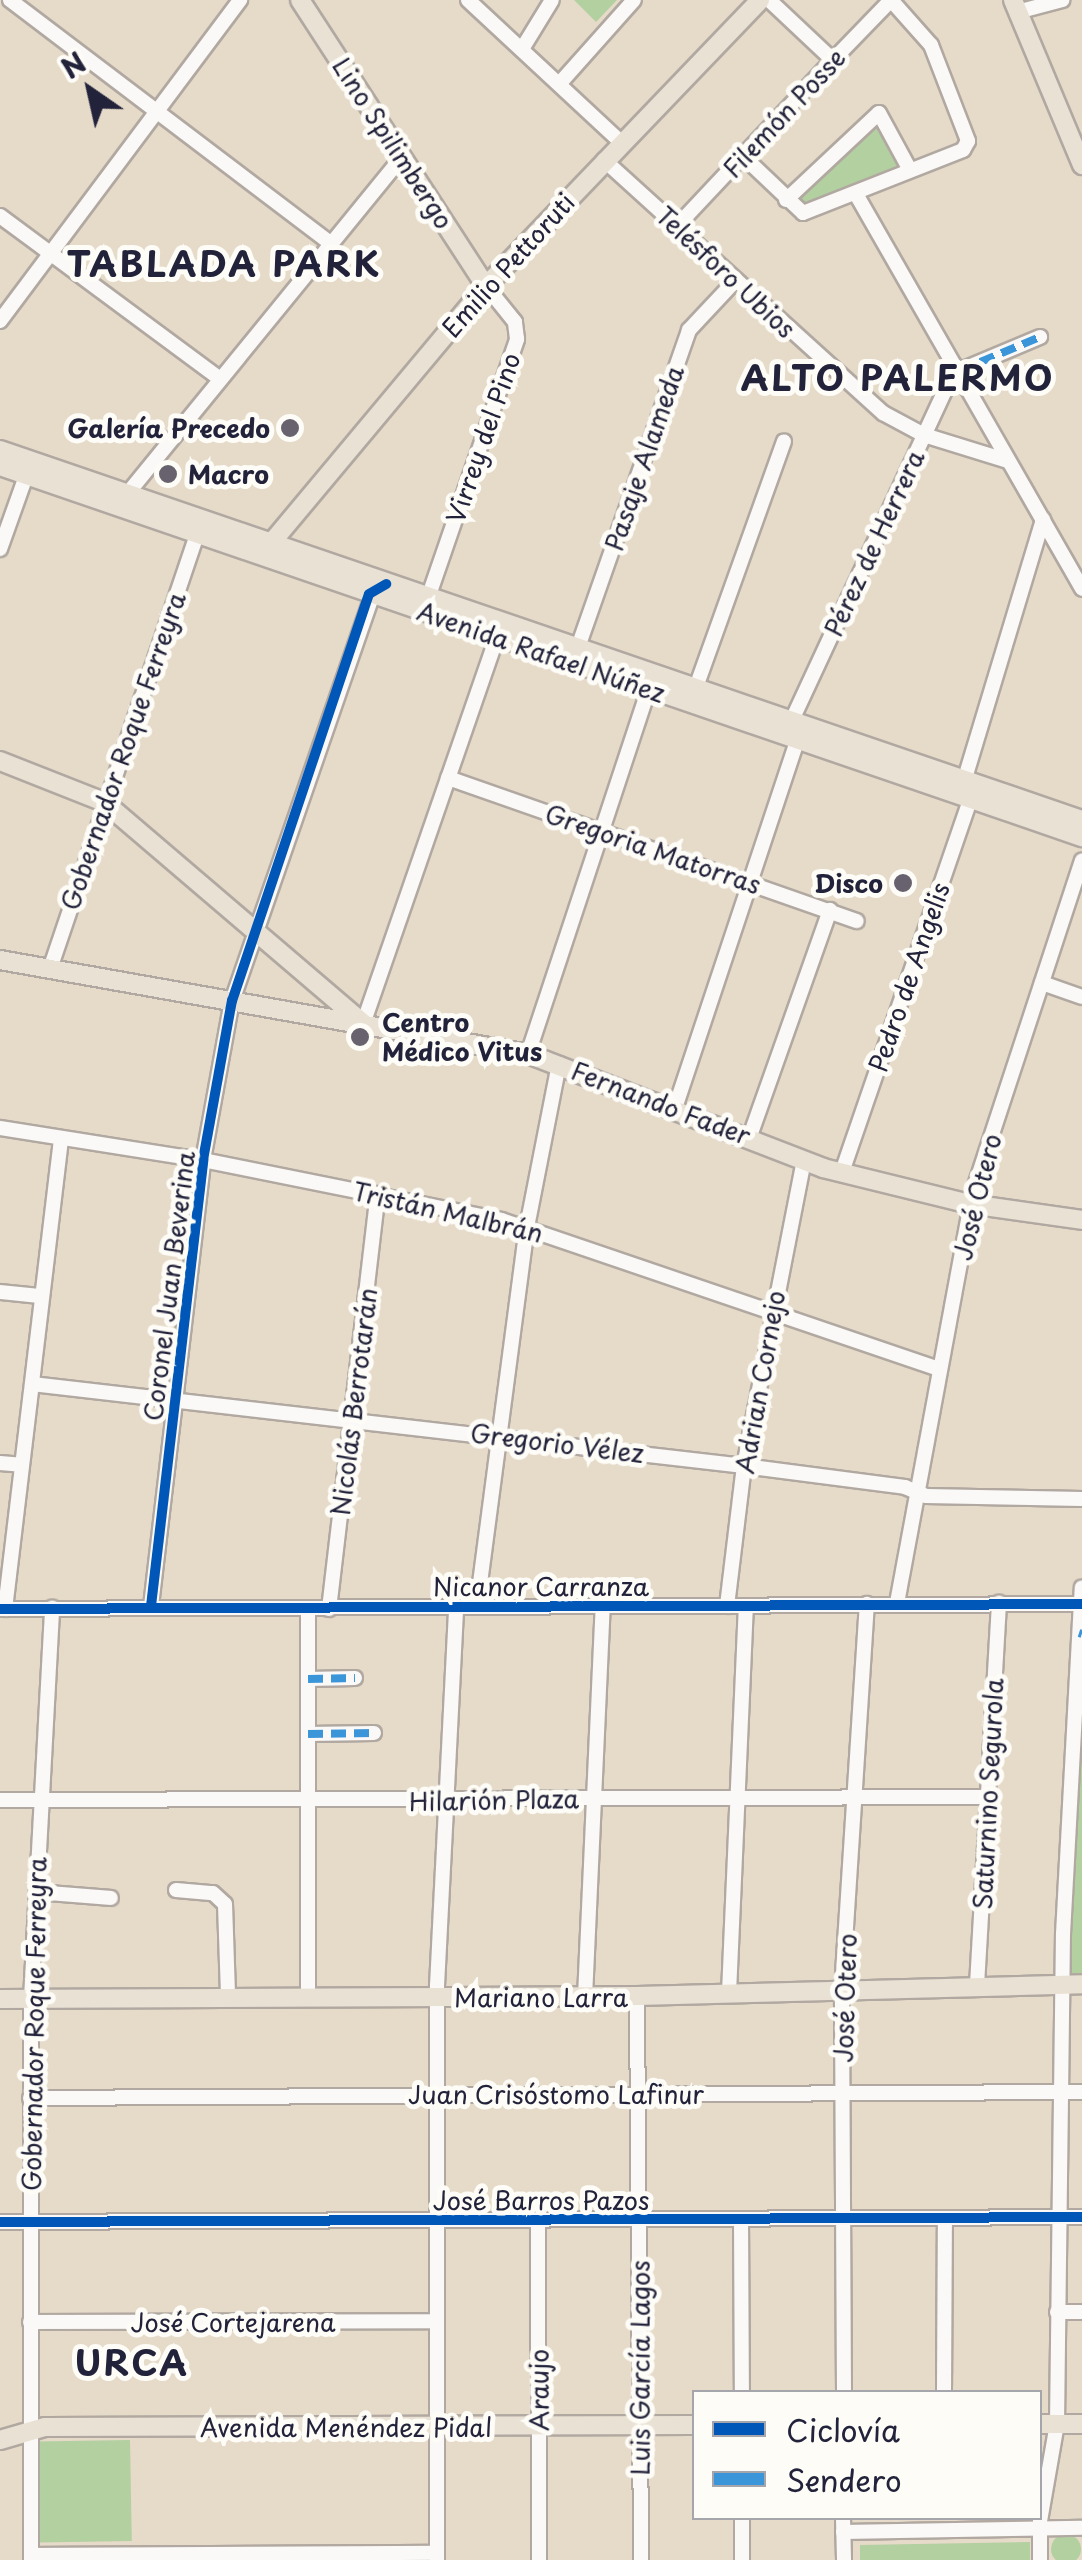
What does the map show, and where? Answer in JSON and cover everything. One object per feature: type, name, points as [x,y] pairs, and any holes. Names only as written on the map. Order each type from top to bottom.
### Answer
[{"type":"main road","name":"Lino Spilimbergo","points":[[300,0],[486,286]]},
{"type":"main road","name":"Emilio Pettoruti","points":[[273,552],[486,286],[760,0]]},
{"type":"main road","points":[[1015,6],[1082,165]]},
{"type":"main road","name":"Avenida Rafael Núñez","points":[[0,450],[128,493],[369,594],[497,638],[798,739],[1082,820]]},
{"type":"main road","name":"Avenida Rafael Núñez","points":[[0,466],[197,534],[386,584],[792,720],[971,786],[1082,837]]},
{"type":"main road","points":[[0,761],[104,802],[364,1024]]},
{"type":"main road","name":"Fernando Fader","points":[[0,960],[528,1054],[842,1172],[970,1204],[1082,1220]]},
{"type":"main road","name":"Mariano Larra","points":[[0,1998],[585,1997],[1072,1984]]},
{"type":"main road","points":[[1048,2424],[1082,2424]]},
{"type":"main road","name":"Avenida Menéndez Pidal","points":[[0,2440],[32,2428],[692,2425]]},
{"type":"street","points":[[10,0],[331,244]]},
{"type":"street","points":[[0,321],[240,0]]},
{"type":"street","points":[[468,0],[621,142]]},
{"type":"street","points":[[522,49],[552,0]]},
{"type":"street","points":[[560,83],[634,0]]},
{"type":"street","points":[[769,0],[833,60]]},
{"type":"street","points":[[792,206],[856,194],[962,150],[968,142],[932,45],[891,0]]},
{"type":"street","name":"Filemón Posse","points":[[677,226],[891,0]]},
{"type":"street","points":[[1015,6],[1062,0]]},
{"type":"street","points":[[792,206],[879,113],[910,170]]},
{"type":"street","points":[[744,156],[792,206]]},
{"type":"street","points":[[128,493],[402,157]]},
{"type":"street","name":"Telésforo Ubios","points":[[604,160],[868,401],[924,434],[1008,461]]},
{"type":"street","points":[[856,194],[1082,589]]},
{"type":"street","points":[[0,216],[219,378]]},
{"type":"street","name":"Pasaje Alameda","points":[[577,650],[688,330],[735,281]]},
{"type":"street","name":"Virrey del Pino","points":[[428,598],[517,339],[515,322],[486,286]]},
{"type":"street","points":[[957,368],[1040,337]]},
{"type":"street","name":"Pérez de Herrera","points":[[792,720],[957,368]]},
{"type":"street","points":[[695,690],[784,440]]},
{"type":"street","points":[[0,549],[26,476]]},
{"type":"street","name":"Pedro de Angelis","points":[[842,1172],[971,786],[1043,520]]},
{"type":"street","name":"Gobernador Roque Ferreyra","points":[[50,969],[197,534]]},
{"type":"street","points":[[369,594],[386,584]]},
{"type":"street","name":"Coronel Juan Beverina","points":[[150,1606],[203,1160],[232,1001],[369,594]]},
{"type":"street","points":[[364,1024],[497,638]]},
{"type":"street","points":[[528,1054],[649,688]]},
{"type":"street","points":[[674,1108],[798,739]]},
{"type":"street","name":"Gregoria Matorras","points":[[448,778],[857,921]]},
{"type":"street","name":"José Otero","points":[[897,1603],[970,1204],[1082,860]]},
{"type":"street","points":[[750,1136],[830,910]]},
{"type":"street","points":[[1042,983],[1082,997]]},
{"type":"street","points":[[477,1606],[496,1436],[527,1227],[559,1064]]},
{"type":"street","name":"Tristán Malbrán","points":[[0,1128],[203,1160],[527,1227],[770,1317],[939,1369]]},
{"type":"street","points":[[3,1609],[61,1139]]},
{"type":"street","name":"Adrian Cornejo","points":[[727,1606],[744,1466],[770,1317],[804,1160]]},
{"type":"street","name":"Nicolás Berrotarán","points":[[329,1610],[378,1194]]},
{"type":"street","points":[[0,1292],[40,1296]]},
{"type":"street","name":"Gregorio Vélez","points":[[32,1384],[744,1466],[916,1492],[1082,1499]]},
{"type":"street","points":[[0,1463],[21,1465]]},
{"type":"street","points":[[1042,2493],[1057,2312],[1060,2092],[1072,1984],[1082,1599]]},
{"type":"street","name":"Nicanor Carranza","points":[[3,1609],[150,1606],[329,1610],[1082,1599]]},
{"type":"street","name":"Saturnino Segurola","points":[[977,1985],[1000,1603]]},
{"type":"street","name":"José Otero","points":[[844,2390],[842,1989],[867,1604]]},
{"type":"street","points":[[31,2558],[437,2557],[437,1997],[456,1606]]},
{"type":"street","points":[[585,1997],[603,1606]]},
{"type":"street","points":[[728,1993],[746,1606]]},
{"type":"street","name":"Gobernador Roque Ferreyra","points":[[31,2558],[30,1999],[52,1608]]},
{"type":"street","points":[[308,1610],[308,1996]]},
{"type":"street","points":[[308,1679],[356,1678]]},
{"type":"street","points":[[308,1734],[374,1733]]},
{"type":"street","name":"Hilarión Plaza","points":[[0,1800],[449,1802],[853,1794],[988,1796]]},
{"type":"street","points":[[176,1890],[213,1893],[225,1904],[228,1996]]},
{"type":"street","points":[[37,1892],[112,1898]]},
{"type":"street","name":"Luis García Lagos","points":[[637,1996],[640,2560]]},
{"type":"street","name":"Juan Crisóstomo Lafinur","points":[[30,2098],[1082,2092]]},
{"type":"street","name":"José Barros Pazos","points":[[0,2222],[1082,2216]]},
{"type":"street","points":[[944,2390],[945,2218]]},
{"type":"street","points":[[741,2219],[742,2390]]},
{"type":"street","name":"Araujo","points":[[538,2220],[539,2560]]},
{"type":"street","points":[[1057,2312],[1082,2312]]},
{"type":"street","name":"José Cortejarena","points":[[30,2322],[437,2321]]},
{"type":"street","points":[[742,2520],[742,2560]]},
{"type":"street","points":[[1040,2520],[1040,2560]]},
{"type":"street","points":[[844,2560],[844,2525],[1082,2528]]},
{"type":"green space","points":[[574,0],[617,0],[596,22]]},
{"type":"green space","points":[[879,118],[905,164],[809,207],[790,200]]},
{"type":"green space","points":[[1082,1604],[1082,1984],[1063,1984]]},
{"type":"green space","points":[[130,2440],[132,2541],[39,2543],[37,2442]]},
{"type":"green space","points":[[1060,2535],[1072,2535],[1080,2543],[1080,2555],[1075,2561],[1057,2561],[1052,2555],[1052,2543]]},
{"type":"green space","points":[[1030,2542],[1030,2560],[860,2560],[860,2545]]},
{"type":"marked path","points":[[959,371],[1040,337]]},
{"type":"marked path","points":[[308,1679],[355,1678]]},
{"type":"marked path","points":[[308,1734],[374,1733]]},
{"type":"cycle path","points":[[151,1606],[203,1160],[232,1001],[369,594],[386,584]]},
{"type":"cycle path","points":[[0,1609],[1082,1604]]},
{"type":"cycle path","points":[[0,2222],[1082,2217]]},
{"type":"place","name":"Galería Precedo","points":[[290,428]]},
{"type":"place","name":"Macro","points":[[168,474]]},
{"type":"place","name":"Disco","points":[[903,883]]},
{"type":"place","name":"Centro Médico Vitus","points":[[360,1037]]},
{"type":"district","name":"TABLADA PARK","points":[[224,263]]},
{"type":"district","name":"ALTO PALERMO","points":[[898,377]]},
{"type":"district","name":"URCA","points":[[132,2362]]}]
